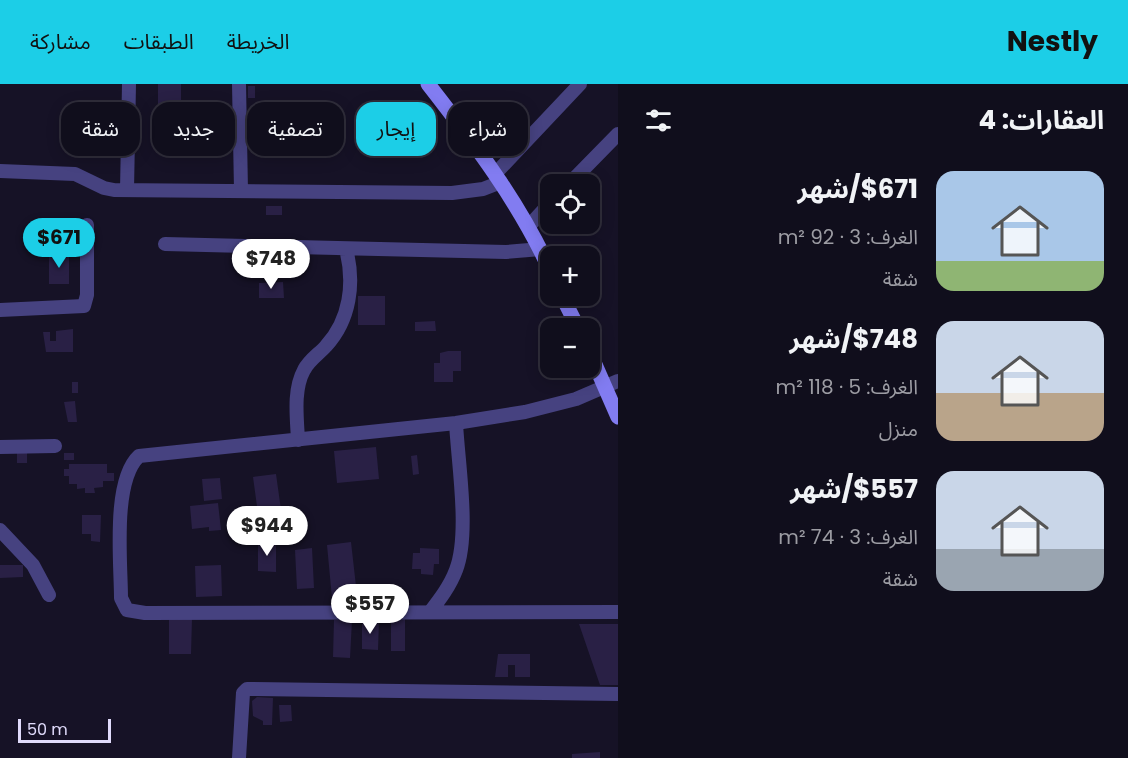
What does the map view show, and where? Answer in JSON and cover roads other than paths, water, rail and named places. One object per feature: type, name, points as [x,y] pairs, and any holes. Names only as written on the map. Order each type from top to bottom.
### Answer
[{"type":"main road","points":[[428,84],[498,178],[540,247]]},
{"type":"main road","points":[[600,367],[612,384],[618,417]]},
{"type":"street","points":[[128,190],[129,84]]},
{"type":"street","points":[[239,84],[241,190]]},
{"type":"street","points":[[0,171],[75,174],[104,188],[128,190],[452,193],[483,189],[498,178],[580,84]]},
{"type":"street","points":[[579,174],[618,134]]},
{"type":"street","points":[[529,226],[540,214]]},
{"type":"street","points":[[0,310],[84,306],[87,295],[87,225]]},
{"type":"street","points":[[165,244],[506,252],[540,249]]},
{"type":"street","points":[[298,440],[297,400],[301,376],[311,361],[336,335],[345,314],[350,286],[346,249]]},
{"type":"street","points":[[612,384],[576,399],[525,412],[456,423],[139,456],[127,474],[122,496],[123,605],[127,610],[146,613],[618,612]]},
{"type":"street","points":[[430,612],[448,588],[457,567],[463,542],[456,423]]},
{"type":"street","points":[[0,447],[55,446]]},
{"type":"street","points":[[0,530],[33,565],[49,595]]},
{"type":"street","points":[[239,758],[243,693],[247,689],[618,693]]}]
